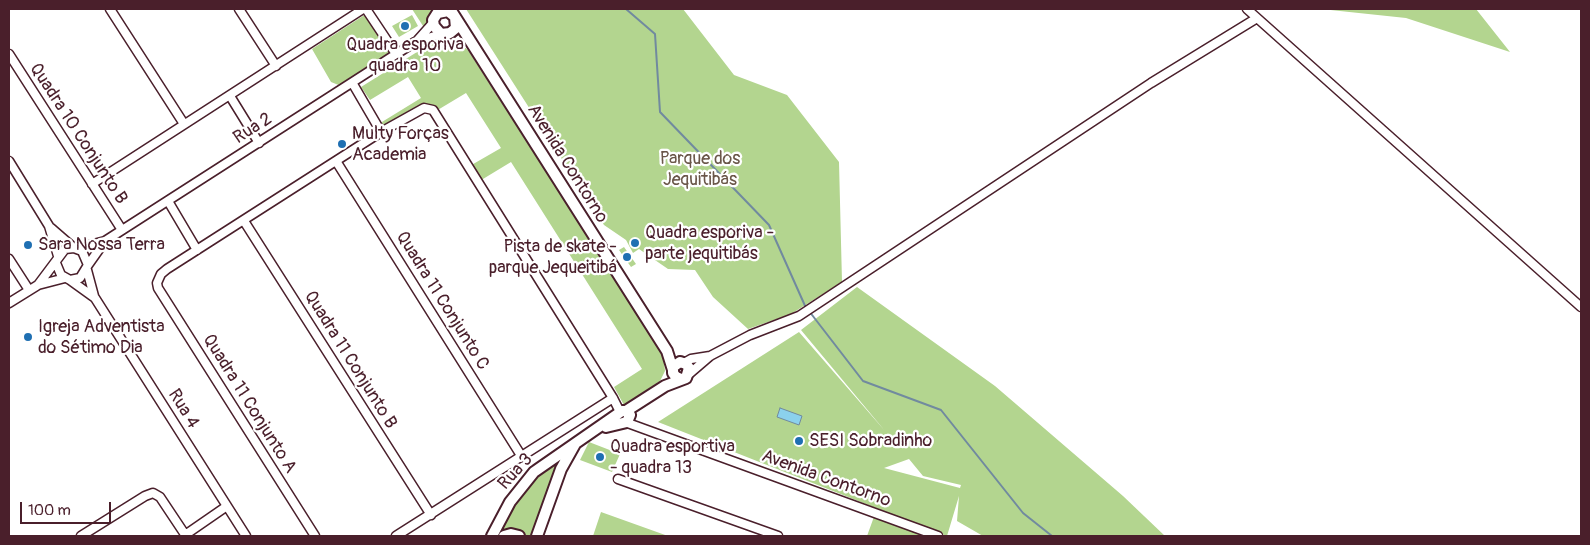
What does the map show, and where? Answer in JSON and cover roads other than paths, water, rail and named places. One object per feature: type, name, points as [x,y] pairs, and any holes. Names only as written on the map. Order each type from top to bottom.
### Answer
[{"type":"main road","points":[[446,33],[457,24],[453,13],[439,11],[433,23],[435,30],[472,44]]},
{"type":"main road","name":"Avenida Contorno","points":[[453,13],[681,373]]},
{"type":"main road","name":"Avenida Contorno","points":[[667,351],[683,363]]},
{"type":"main road","points":[[624,416],[681,373],[675,365],[683,363]]},
{"type":"main road","name":"Rua 3","points":[[492,536],[521,486],[549,460],[591,432],[624,416]]},
{"type":"main road","name":"Rua 3","points":[[537,536],[561,469],[577,441]]},
{"type":"main road","points":[[549,460],[555,461],[561,469]]},
{"type":"main road","points":[[504,536],[511,534],[519,536]]},
{"type":"street","points":[[110,9],[184,124]]},
{"type":"street","points":[[239,9],[276,66]]},
{"type":"street","points":[[92,184],[365,9],[396,54]]},
{"type":"street","points":[[1247,9],[1581,307]]},
{"type":"street","points":[[681,373],[750,335],[799,316],[1151,83],[1257,18]]},
{"type":"street","name":"Rua 2","points":[[105,241],[353,84],[415,42],[433,23]]},
{"type":"street","name":"Rua 2","points":[[415,42],[446,33]]},
{"type":"street","name":"Quadra 10 Conjunto B","points":[[9,54],[122,230]]},
{"type":"street","points":[[353,84],[381,132]]},
{"type":"street","points":[[230,96],[259,143]]},
{"type":"street","points":[[168,201],[197,250],[381,132],[424,108],[432,110],[624,416]]},
{"type":"street","points":[[9,161],[49,226],[57,259],[58,272],[95,298]]},
{"type":"street","name":"Quadra 11 Conjunto C","points":[[336,161],[522,457]]},
{"type":"street","name":"Quadra 11 Conjunto B","points":[[244,221],[431,515]]},
{"type":"street","points":[[49,226],[86,255],[95,298]]},
{"type":"street","points":[[38,285],[65,249],[105,241]]},
{"type":"street","points":[[9,303],[38,285],[80,278],[105,241]]},
{"type":"street","name":"Quadra 11 Conjunto A","points":[[197,250],[161,274],[158,288],[315,536]]},
{"type":"street","points":[[9,259],[29,290]]},
{"type":"street","name":"Rua 4","points":[[95,298],[246,536]]},
{"type":"street","points":[[683,363],[691,358],[710,356]]},
{"type":"street","points":[[396,536],[614,398]]},
{"type":"street","name":"Avenida Contorno","points":[[624,416],[647,432],[938,536]]},
{"type":"street","points":[[618,479],[778,536]]},
{"type":"street","points":[[82,536],[144,496],[153,493],[160,498],[185,536],[228,506]]},
{"type":"water","points":[[780,408],[802,416],[799,425],[777,417]]},
{"type":"waterway","points":[[626,9],[655,34],[660,112],[769,225],[806,308]]},
{"type":"waterway","points":[[809,311],[863,381],[941,410],[1023,513],[1052,536]]},
{"type":"place","name":"Quadra esporiva quadra 10","points":[[405,26]]},
{"type":"place","name":"Multy Forças Academia","points":[[342,144]]},
{"type":"place","name":"Quadra esporiva - parte jequitibás","points":[[635,243]]},
{"type":"place","name":"Sara Nossa Terra","points":[[28,245]]},
{"type":"place","name":"Pista de skate - parque Jequeitibá","points":[[627,257]]},
{"type":"place","name":"Igreja Adventista do Sétimo Dia","points":[[28,337]]},
{"type":"place","name":"SESI Sobradinho","points":[[799,441]]},
{"type":"place","name":"Quadra esportiva - quadra 13","points":[[600,457]]},
{"type":"park label","name":"Parque dos Jequitibás","points":[[700,169]]}]
